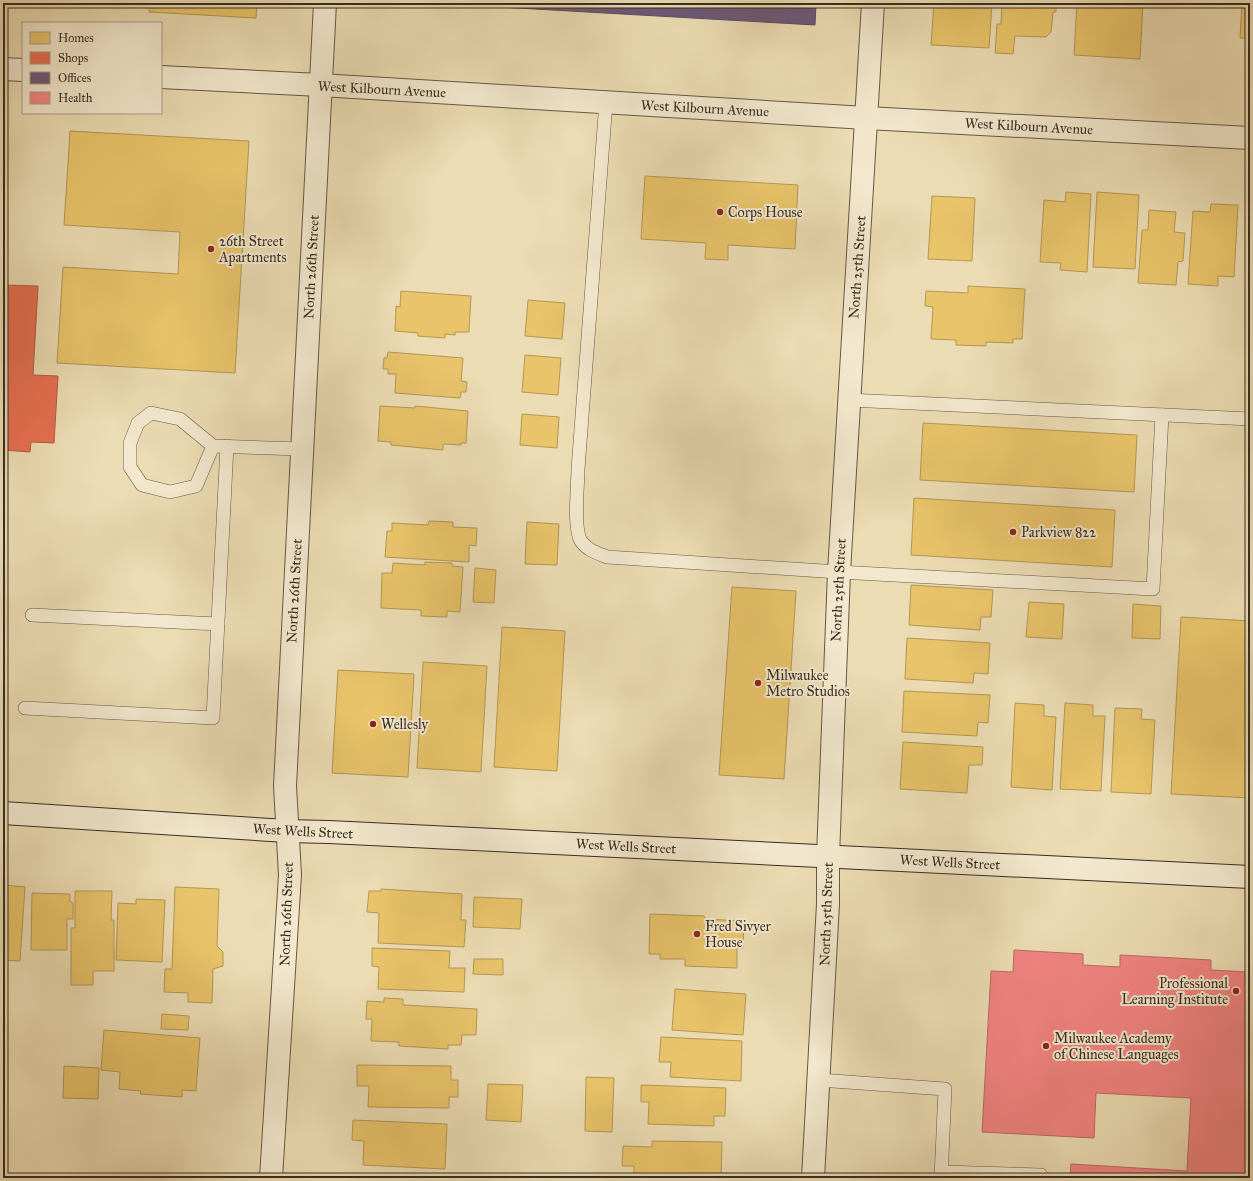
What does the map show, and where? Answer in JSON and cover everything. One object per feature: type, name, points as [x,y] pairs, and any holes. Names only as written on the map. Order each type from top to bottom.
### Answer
[{"type":"street","name":"North 26th Street","points":[[271,1178],[290,875],[285,786],[325,3]]},
{"type":"street","name":"North 25th Street","points":[[813,1178],[828,904],[828,856],[838,572],[873,3]]},
{"type":"street","points":[[3,69],[22,70]]},
{"type":"street","name":"West Kilbourn Avenue","points":[[162,77],[320,85],[866,118],[1250,138]]},
{"type":"street","name":"West Wells Street","points":[[3,813],[287,831],[1250,877]]},
{"type":"lane","points":[[606,102],[578,469],[577,526],[580,540],[591,551],[607,558],[1153,589],[1162,415]]},
{"type":"lane","points":[[849,400],[1250,419]]},
{"type":"lane","points":[[213,446],[196,486],[170,492],[142,485],[130,467],[130,443],[138,423],[152,413],[180,419],[213,446],[302,449]]},
{"type":"lane","points":[[25,708],[213,718],[227,446]]},
{"type":"lane","points":[[32,615],[218,624]]},
{"type":"lane","points":[[819,1080],[945,1088],[941,1175],[1041,1175],[1041,1178]]},
{"type":"building: Homes","points":[[149,3],[257,3],[256,18],[149,12]]},
{"type":"building: Homes","points":[[934,3],[992,3],[989,48],[931,45]]},
{"type":"building: Homes","points":[[1002,3],[1056,3],[1056,12],[1053,12],[1051,32],[1046,37],[1015,36],[1013,54],[995,53],[997,24],[1001,24]]},
{"type":"building: Homes","points":[[1077,3],[1143,3],[1140,59],[1074,55]]},
{"type":"building: Homes","points":[[1242,3],[1250,3],[1250,38],[1240,38]]},
{"type":"building: Homes","name":"26th Street Apartments","points":[[70,131],[249,141],[235,373],[57,363],[63,267],[178,274],[180,232],[64,225]]},
{"type":"building: Homes","name":"Corps House","points":[[645,176],[798,185],[795,249],[728,245],[728,260],[705,259],[706,243],[641,239]]},
{"type":"building: Homes","points":[[1066,192],[1091,194],[1087,272],[1060,270],[1061,263],[1040,262],[1044,200],[1065,202]]},
{"type":"building: Homes","points":[[1097,192],[1139,195],[1135,269],[1093,267]]},
{"type":"building: Homes","points":[[932,196],[975,198],[972,261],[928,259]]},
{"type":"building: Homes","points":[[1211,204],[1238,205],[1234,277],[1218,276],[1218,286],[1188,284],[1193,211],[1210,212]]},
{"type":"building: Homes","points":[[1149,210],[1176,212],[1174,232],[1185,233],[1183,261],[1178,262],[1176,285],[1138,283],[1142,230],[1148,230]]},
{"type":"building: Homes","points":[[968,286],[1025,289],[1022,339],[1013,339],[1013,343],[986,342],[986,346],[956,345],[956,340],[931,339],[933,307],[925,306],[926,291],[968,293]]},
{"type":"building: Homes","points":[[401,291],[471,296],[469,332],[455,332],[455,335],[445,334],[445,338],[418,336],[418,333],[395,331],[396,306],[400,307]]},
{"type":"building: Homes","points":[[528,300],[565,303],[562,339],[525,336]]},
{"type":"building: Homes","points":[[388,352],[463,358],[461,381],[467,382],[466,392],[461,392],[460,398],[395,393],[396,374],[388,374],[388,369],[383,369],[384,358],[387,358]]},
{"type":"building: Homes","points":[[525,355],[561,358],[558,395],[522,392]]},
{"type":"building: Homes","points":[[380,406],[415,408],[415,406],[468,411],[466,443],[461,443],[461,445],[443,444],[443,450],[391,445],[391,442],[378,441]]},
{"type":"building: Homes","points":[[522,414],[559,417],[557,448],[520,445]]},
{"type":"building: Homes","points":[[923,423],[1137,435],[1134,492],[920,480]]},
{"type":"building: Homes","name":"Parkview 822","points":[[914,498],[1115,510],[1112,567],[911,555]]},
{"type":"building: Homes","points":[[429,521],[453,522],[453,527],[477,528],[476,546],[469,545],[469,562],[385,557],[387,531],[392,531],[392,523],[428,525]]},
{"type":"building: Homes","points":[[527,522],[559,524],[557,565],[525,564]]},
{"type":"building: Homes","points":[[425,562],[452,563],[452,566],[463,567],[460,612],[447,611],[447,617],[421,616],[421,610],[381,608],[382,573],[392,573],[393,563],[425,565]]},
{"type":"building: Homes","points":[[475,568],[496,570],[494,603],[473,602]]},
{"type":"building: Homes","points":[[911,585],[993,590],[991,617],[981,617],[980,630],[909,625]]},
{"type":"building: Homes","name":"Milwaukee Metro Studios","points":[[732,587],[796,591],[784,779],[719,775]]},
{"type":"building: Homes","points":[[1029,602],[1064,604],[1062,639],[1026,637]]},
{"type":"building: Homes","points":[[1133,604],[1161,606],[1160,639],[1132,638]]},
{"type":"building: Homes","points":[[1181,617],[1250,621],[1250,798],[1171,794]]},
{"type":"building: Homes","points":[[502,627],[565,631],[557,771],[494,767]]},
{"type":"building: Homes","points":[[907,638],[990,643],[988,674],[974,673],[973,683],[905,679]]},
{"type":"building: Homes","points":[[423,662],[487,666],[481,772],[417,768]]},
{"type":"building: Homes","name":"Wellesly","points":[[338,670],[414,674],[408,777],[332,773]]},
{"type":"building: Homes","points":[[904,691],[990,695],[988,723],[978,722],[977,736],[902,732]]},
{"type":"building: Homes","points":[[1015,703],[1044,705],[1044,716],[1056,717],[1052,790],[1011,787]]},
{"type":"building: Homes","points":[[1065,703],[1093,705],[1093,716],[1105,716],[1101,791],[1060,789]]},
{"type":"building: Homes","points":[[1115,708],[1142,709],[1141,719],[1155,720],[1151,794],[1111,792]]},
{"type":"building: Homes","points":[[903,742],[983,747],[982,765],[969,765],[967,793],[900,789]]},
{"type":"building: Homes","points":[[3,885],[25,887],[20,961],[3,960]]},
{"type":"building: Homes","points":[[175,887],[219,889],[217,946],[223,952],[223,966],[213,969],[212,1003],[188,1002],[188,993],[164,992],[165,969],[172,969]]},
{"type":"building: Homes","points":[[381,889],[462,894],[461,920],[466,920],[464,947],[378,943],[379,913],[367,912],[369,891],[381,891]]},
{"type":"building: Homes","points":[[75,891],[112,891],[111,920],[114,920],[114,971],[93,971],[93,985],[71,985],[71,928],[75,928]]},
{"type":"building: Homes","points":[[32,893],[70,894],[70,901],[73,903],[73,919],[67,919],[67,950],[31,950]]},
{"type":"building: Homes","points":[[474,897],[522,899],[520,929],[473,927]]},
{"type":"building: Homes","points":[[136,899],[165,900],[162,962],[116,960],[118,903],[136,904]]},
{"type":"building: Homes","name":"Fred Sivyer House","points":[[650,914],[704,916],[705,919],[744,921],[743,948],[737,948],[737,968],[685,966],[685,959],[660,959],[660,954],[649,954]]},
{"type":"building: Homes","points":[[372,948],[450,951],[449,968],[465,968],[464,992],[378,989],[379,967],[372,966]]},
{"type":"building: Homes","points":[[474,959],[503,959],[503,975],[473,974]]},
{"type":"building: Homes","points":[[675,989],[746,994],[743,1035],[672,1030]]},
{"type":"building: Homes","points":[[384,998],[403,999],[403,1005],[477,1009],[476,1035],[462,1035],[461,1045],[448,1045],[448,1049],[399,1046],[399,1042],[371,1041],[372,1019],[366,1019],[367,1001],[384,1002]]},
{"type":"building: Homes","points":[[162,1014],[189,1016],[188,1030],[161,1029]]},
{"type":"building: Homes","points":[[104,1030],[200,1038],[196,1091],[182,1090],[182,1097],[140,1094],[141,1091],[119,1089],[120,1072],[101,1070]]},
{"type":"building: Homes","points":[[661,1037],[742,1041],[741,1081],[670,1077],[671,1062],[659,1062]]},
{"type":"building: Homes","points":[[357,1065],[451,1066],[451,1080],[458,1080],[458,1097],[449,1097],[449,1108],[368,1107],[369,1086],[357,1086]]},
{"type":"building: Homes","points":[[64,1066],[99,1068],[98,1099],[63,1098]]},
{"type":"building: Homes","points":[[586,1077],[614,1078],[612,1132],[585,1131]]},
{"type":"building: Homes","points":[[488,1084],[523,1085],[521,1122],[486,1120]]},
{"type":"building: Homes","points":[[641,1085],[726,1088],[725,1116],[714,1116],[714,1126],[648,1124],[649,1102],[641,1102]]},
{"type":"building: Homes","points":[[353,1120],[447,1124],[445,1169],[363,1165],[364,1141],[352,1140]]},
{"type":"building: Homes","points":[[652,1141],[722,1142],[721,1178],[634,1178],[634,1166],[622,1166],[623,1146],[652,1147]]},
{"type":"building: Shops","points":[[3,285],[38,286],[33,375],[58,376],[54,443],[31,442],[30,452],[3,450]]},
{"type":"building: Offices","points":[[429,3],[816,3],[815,25]]},
{"type":"building: Health","points":[[1014,950],[1083,954],[1083,965],[1120,967],[1120,955],[1211,960],[1211,970],[1247,972],[1248,962],[1250,962],[1250,1178],[1070,1178],[1071,1164],[1187,1171],[1191,1098],[1096,1093],[1094,1138],[982,1132],[991,971],[1013,972]]},
{"type":"place","name":"Corps House","points":[[720,212]]},
{"type":"place","name":"26th Street Apartments","points":[[211,249]]},
{"type":"place","name":"Parkview 822","points":[[1013,532]]},
{"type":"place","name":"Milwaukee Metro Studios","points":[[758,683]]},
{"type":"place","name":"Wellesly","points":[[373,724]]},
{"type":"place","name":"Fred Sivyer House","points":[[697,934]]},
{"type":"place","name":"Professional Learning Institute","points":[[1236,991]]},
{"type":"place","name":"Milwaukee Academy of Chinese Languages","points":[[1046,1046]]}]
